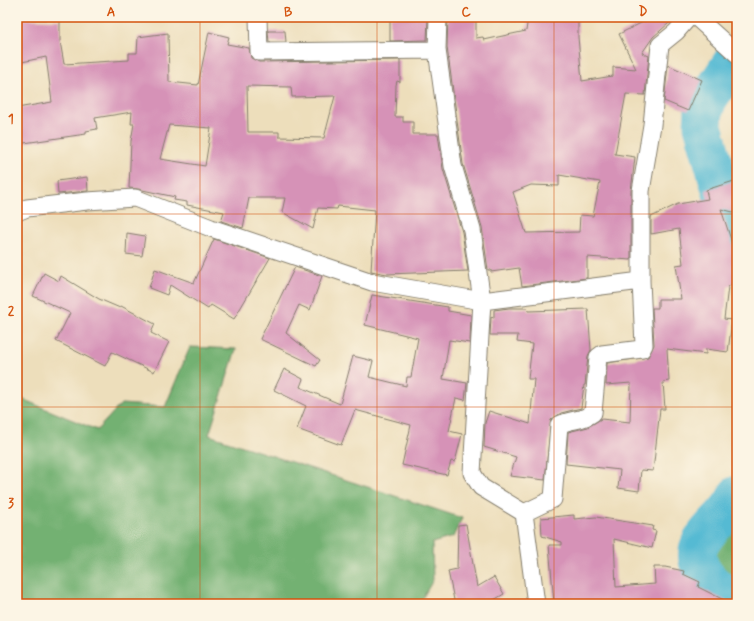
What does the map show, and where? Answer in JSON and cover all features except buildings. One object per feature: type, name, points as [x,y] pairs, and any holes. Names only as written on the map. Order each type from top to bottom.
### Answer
[{"type":"street","points":[[258,17],[258,52],[437,50]]},
{"type":"street","points":[[438,17],[437,50],[453,166],[472,230],[482,301],[472,473],[481,487],[524,513]]},
{"type":"street","points":[[524,513],[553,500],[559,425],[565,422],[585,419],[593,412],[598,357],[602,354],[642,349],[644,345],[641,281],[641,191],[652,125],[660,45],[676,32],[689,17]]},
{"type":"street","points":[[696,17],[737,54]]},
{"type":"street","points":[[17,212],[27,208],[87,200],[135,198],[211,228],[372,282],[482,301],[641,281]]},
{"type":"street","points":[[524,513],[536,604]]},
{"type":"green space","points":[[190,347],[236,349],[209,435],[462,518],[453,537],[432,543],[433,580],[419,604],[17,604],[17,397],[97,430],[121,404],[165,407]]},
{"type":"green space","points":[[737,474],[737,587],[717,576],[701,552],[732,492]]},
{"type":"waterway","points":[[737,55],[708,99],[704,110],[703,126],[724,200],[737,238]]},
{"type":"waterway","points":[[737,495],[730,508],[707,533],[698,549],[700,567],[705,575],[712,583],[737,600]]}]
